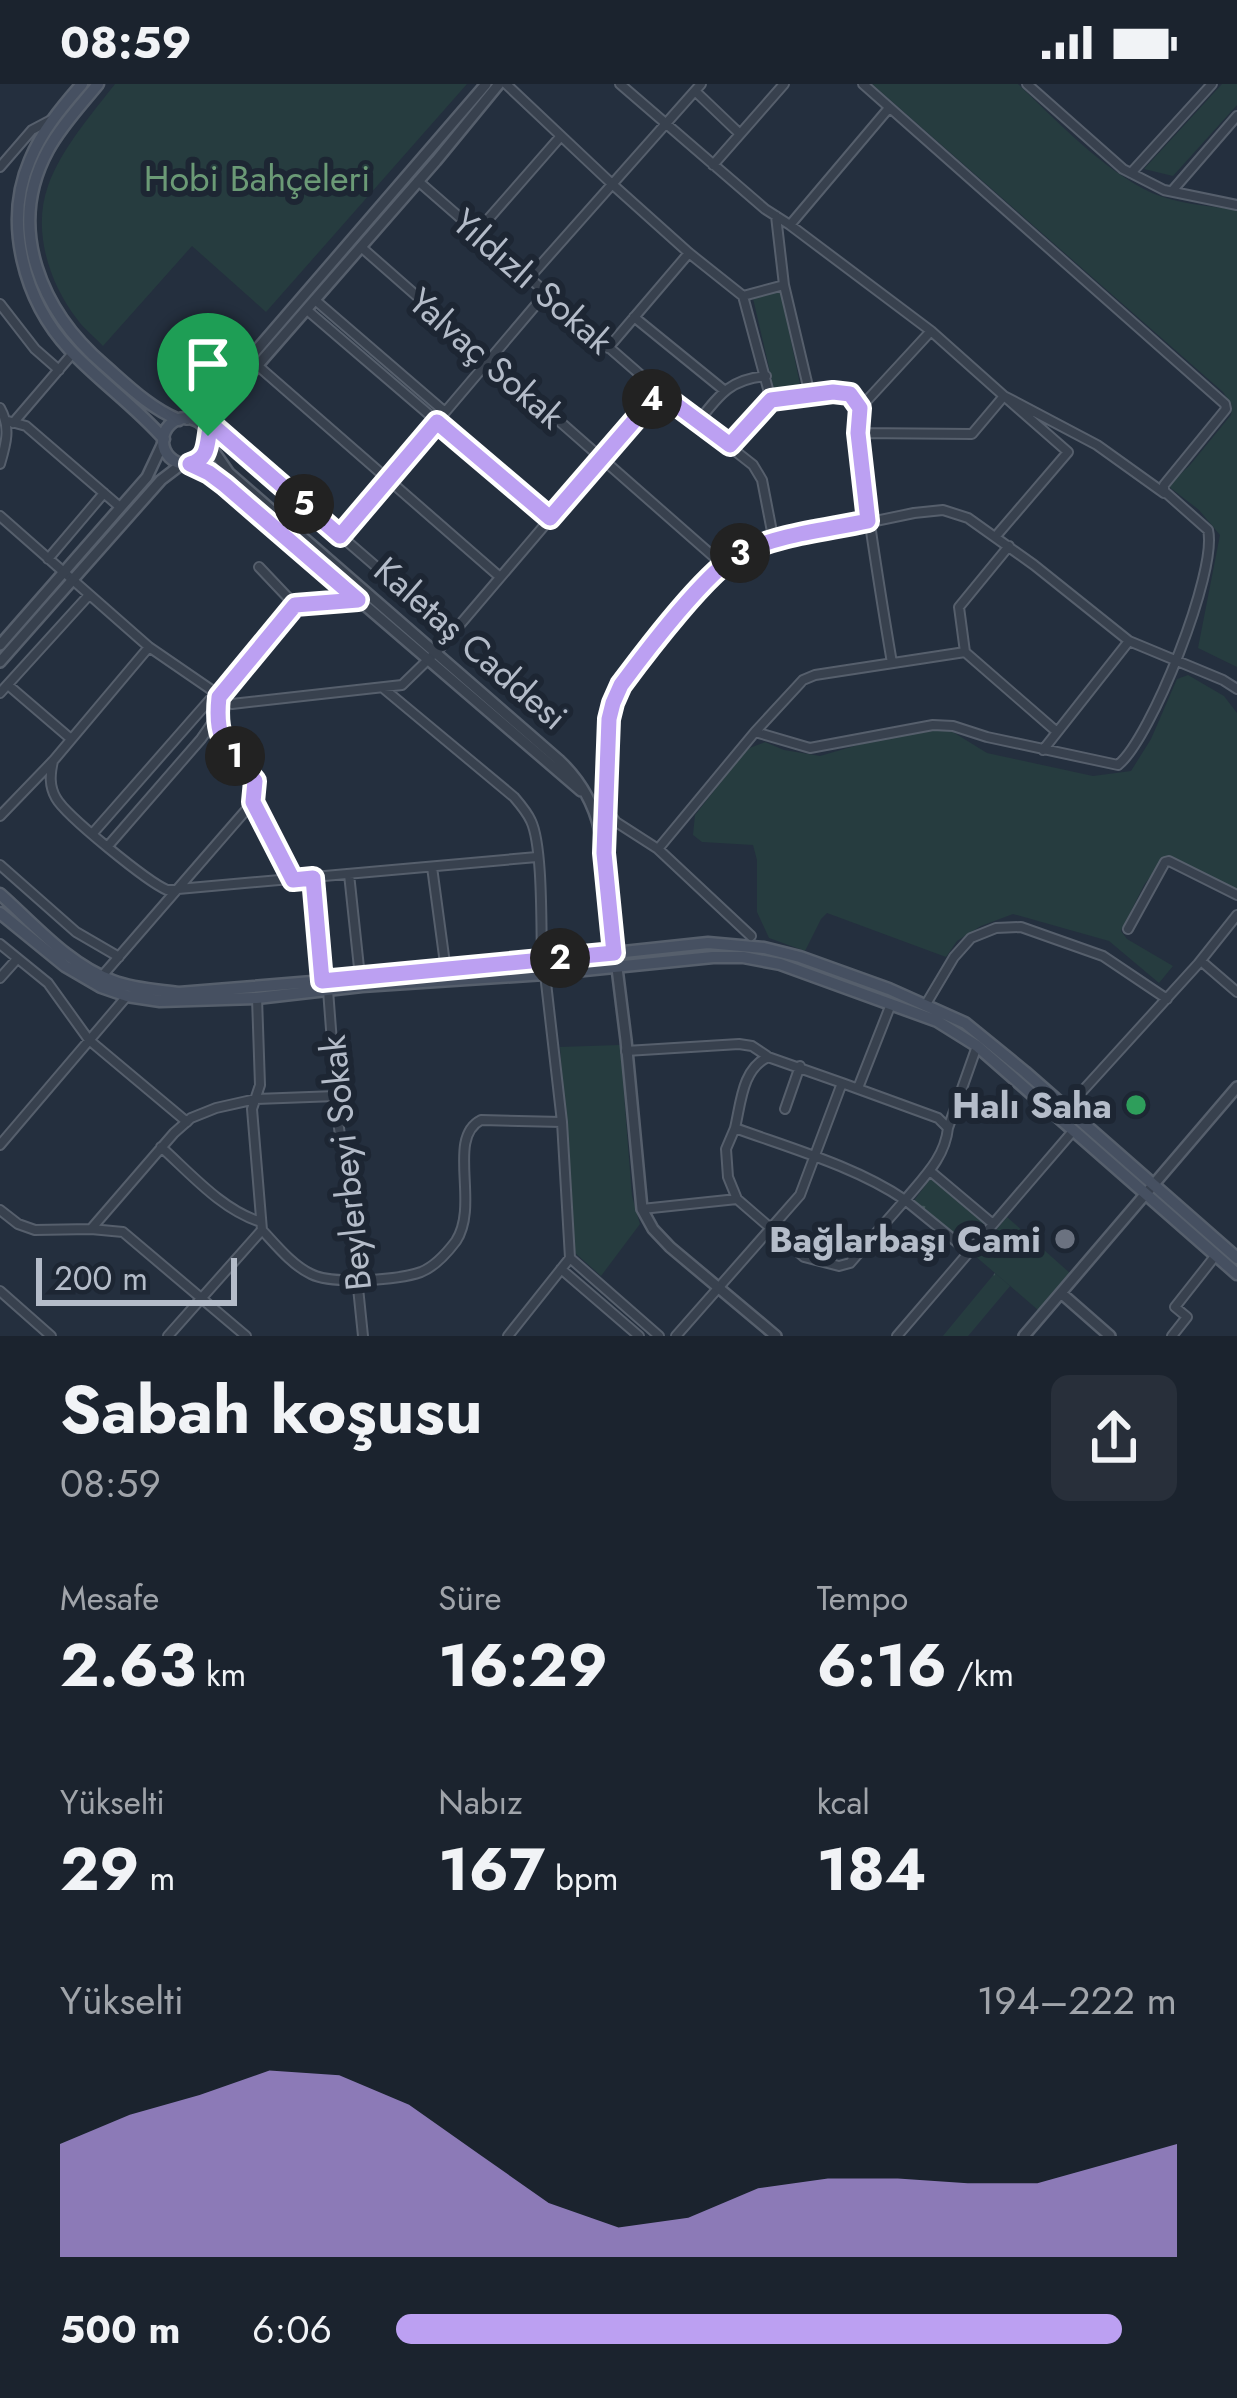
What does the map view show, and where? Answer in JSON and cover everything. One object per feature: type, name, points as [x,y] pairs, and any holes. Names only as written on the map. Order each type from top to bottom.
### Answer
[{"type":"main road","points":[[82,84],[52,119],[28,164],[20,190],[20,245],[34,294],[50,325],[138,410],[164,441],[169,457],[186,464],[202,457],[209,434],[200,424],[160,412],[80,344],[52,304],[35,263],[30,217],[38,174],[59,131],[98,84]]},
{"type":"main road","points":[[164,441],[167,429],[183,419]]},
{"type":"main road","points":[[0,894],[77,962],[102,976],[136,988],[179,993],[544,974],[742,957],[780,964],[937,1021],[977,1046],[1074,1130],[1237,1258]]},
{"type":"main road","points":[[0,914],[65,966],[101,987],[160,1001],[257,998],[360,977],[708,943],[764,948],[808,960],[965,1023],[1067,1108],[1237,1274]]},
{"type":"street","points":[[183,419],[204,408],[235,375],[486,84]]},
{"type":"street","points":[[452,632],[340,536],[209,434],[214,416],[502,84],[743,296],[771,400]]},
{"type":"street","points":[[620,84],[776,216],[932,332],[1068,452],[996,536]]},
{"type":"street","points":[[713,165],[784,84]]},
{"type":"street","points":[[754,732],[810,748],[933,725],[952,726],[1118,765],[1132,752],[1178,661],[1209,552],[1208,530],[1164,491],[1166,480],[1226,409],[1225,404],[863,84]]},
{"type":"street","points":[[1028,84],[1131,173],[1172,191],[1237,205]]},
{"type":"street","points":[[1131,173],[1212,84]]},
{"type":"street","points":[[529,278],[698,88],[740,134]]},
{"type":"street","points":[[790,224],[890,107]]},
{"type":"street","points":[[1172,191],[1237,116]]},
{"type":"street","points":[[0,167],[32,130],[52,119]]},
{"type":"street","points":[[477,232],[561,136]]},
{"type":"street","name":"Yıldızlı Sokak","points":[[418,181],[758,472],[774,542]]},
{"type":"street","points":[[776,216],[784,285],[810,395]]},
{"type":"street","name":"Yalvaç Sokak","points":[[361,247],[722,564]]},
{"type":"street","points":[[608,348],[689,253]]},
{"type":"street","points":[[743,296],[784,285]]},
{"type":"street","points":[[340,536],[546,293]]},
{"type":"street","points":[[0,304],[35,349],[59,370]]},
{"type":"street","points":[[311,305],[445,412]]},
{"type":"street","points":[[311,305],[550,518]]},
{"type":"street","points":[[634,317],[725,391]]},
{"type":"street","points":[[892,663],[868,521],[858,433],[860,408],[932,332]]},
{"type":"street","points":[[0,464],[11,422],[74,353]]},
{"type":"street","points":[[258,366],[500,577]]},
{"type":"street","points":[[698,422],[725,391],[746,378],[766,376]]},
{"type":"street","points":[[0,516],[148,647],[232,704],[402,685],[659,392]]},
{"type":"street","points":[[730,445],[771,400],[833,392],[850,394],[860,408]]},
{"type":"street","points":[[1004,396],[1096,445],[1173,499]]},
{"type":"street","points":[[858,433],[973,434],[1004,396]]},
{"type":"street","points":[[0,408],[11,422],[26,426],[120,507]]},
{"type":"street","name":"Kaletaş Caddesi","points":[[209,434],[229,473],[432,656]]},
{"type":"street","points":[[0,662],[151,471],[164,441]]},
{"type":"street","points":[[0,645],[165,476],[186,464]]},
{"type":"street","name":"Kaletaş Caddesi","points":[[186,464],[225,485],[358,600],[566,766],[585,794],[596,815],[604,853],[642,1209]]},
{"type":"street","points":[[48,559],[104,493]]},
{"type":"street","points":[[604,853],[609,719],[616,694],[722,564],[774,542],[943,510],[968,518],[996,536],[1129,641],[1237,689]]},
{"type":"street","points":[[1010,546],[959,607],[964,652],[1057,732]]},
{"type":"street","points":[[259,567],[295,605]]},
{"type":"street","points":[[71,740],[4,689],[89,595]]},
{"type":"street","points":[[93,833],[295,605],[358,600]]},
{"type":"street","points":[[1043,750],[1129,641]]},
{"type":"street","points":[[0,816],[53,761],[148,647]]},
{"type":"street","points":[[658,849],[803,680],[964,652]]},
{"type":"street","points":[[382,687],[514,796],[529,815],[535,828],[542,961]]},
{"type":"street","points":[[217,696],[218,735],[255,781],[253,802],[293,880]]},
{"type":"street","points":[[108,846],[217,716]]},
{"type":"street","points":[[53,761],[50,774],[56,798],[157,886],[176,891],[537,857]]},
{"type":"street","points":[[102,976],[253,802]]},
{"type":"street","points":[[605,808],[616,822],[658,849],[751,936]]},
{"type":"street","points":[[1127,929],[1169,861],[1237,895]]},
{"type":"street","points":[[0,865],[76,932],[119,957]]},
{"type":"street","points":[[433,867],[446,971]]},
{"type":"street","points":[[349,874],[360,977]]},
{"type":"street","name":"Beylerbeyi Sokak","points":[[313,878],[364,1336]]},
{"type":"street","points":[[1067,1108],[1237,915]]},
{"type":"street","points":[[926,1004],[971,938],[996,928],[1021,926],[1103,956],[1167,998]]},
{"type":"street","points":[[0,944],[49,983],[89,1040],[187,1122]]},
{"type":"street","points":[[0,978],[16,959]]},
{"type":"street","points":[[1201,961],[1237,992]]},
{"type":"street","points":[[508,1336],[570,1258],[562,1122],[544,974]]},
{"type":"street","points":[[0,1145],[127,996]]},
{"type":"street","points":[[168,1336],[262,1226],[252,1109],[260,1085],[257,998]]},
{"type":"street","points":[[858,1088],[891,1004]]},
{"type":"street","points":[[626,1051],[752,1046],[768,1057],[938,1118],[948,1128]]},
{"type":"street","points":[[768,1057],[749,1072],[726,1149],[728,1177],[737,1199],[804,1257],[839,1266],[850,1262],[930,1171],[946,1142],[977,1046]]},
{"type":"street","points":[[785,1109],[800,1066]]},
{"type":"street","points":[[676,1336],[806,1186],[842,1083]]},
{"type":"street","points":[[1024,1336],[1237,1087]]},
{"type":"street","points":[[91,1229],[187,1122],[216,1108],[256,1099],[336,1096]]},
{"type":"street","points":[[161,1147],[226,1204],[262,1226],[298,1266],[325,1279],[358,1279],[421,1272],[445,1255],[464,1227],[464,1142],[470,1126],[481,1120],[562,1122]]},
{"type":"street","points":[[735,1128],[890,1189],[968,1252]]},
{"type":"street","points":[[897,1336],[1074,1130]]},
{"type":"street","points":[[930,1171],[993,1224]]},
{"type":"street","points":[[737,1199],[642,1209],[660,1237],[776,1336]]},
{"type":"street","points":[[0,1210],[35,1230],[123,1232],[246,1336]]},
{"type":"street","points":[[1172,1336],[1187,1317],[1175,1307],[1216,1255]]},
{"type":"street","points":[[570,1258],[659,1336]]},
{"type":"street","points":[[561,1269],[639,1336]]},
{"type":"street","points":[[0,1292],[51,1336]]},
{"type":"street","points":[[1061,1294],[1111,1336]]},
{"type":"green space","name":"Hobi Bahçeleri","points":[[115,84],[467,84],[266,312],[192,246],[103,346],[80,323],[58,289],[46,256],[42,220],[48,186],[61,159]]},
{"type":"green space","points":[[872,84],[1018,84],[1081,144],[1134,183],[1172,200],[1237,210],[1237,667],[1198,648],[1220,535],[1199,510],[1168,486],[1231,415],[1232,405],[1223,392]]},
{"type":"green space","points":[[1222,84],[1237,84],[1237,105],[1173,176],[1144,169]]},
{"type":"green space","points":[[780,288],[802,394],[776,398],[752,294]]},
{"type":"green space","points":[[1188,675],[1224,696],[1237,713],[1237,890],[1166,856],[1144,885],[1121,931],[1173,966],[1159,983],[1109,941],[1013,914],[957,941],[946,957],[827,913],[805,951],[769,938],[757,912],[753,845],[702,842],[693,835],[695,815],[747,749],[765,742],[820,756],[882,738],[948,729],[987,753],[1093,776],[1131,771],[1177,679]]},
{"type":"green space","points":[[620,1045],[632,1196],[640,1224],[601,1276],[574,1252],[560,1047]]},
{"type":"green space","points":[[931,1178],[985,1224],[966,1244],[913,1202]]},
{"type":"green space","points":[[1007,1217],[1071,1274],[1038,1310],[974,1255]]},
{"type":"green space","points":[[995,1273],[1010,1286],[968,1336],[943,1336]]},
{"type":"place","name":"Halı Saha","points":[[1136,1105]]},
{"type":"place","name":"Bağlarbaşı Cami","points":[[1065,1239]]},
{"type":"route","points":[[659,392],[730,445],[771,400],[850,394],[860,408],[858,433],[868,521],[746,550],[722,564],[621,685],[609,719],[604,853],[614,953],[322,981],[313,878],[293,880],[253,802],[255,781],[218,735],[216,723],[219,697],[295,605],[358,600],[225,485],[190,464],[207,451],[208,436],[211,424],[340,536],[437,422],[550,518],[659,392]]}]
